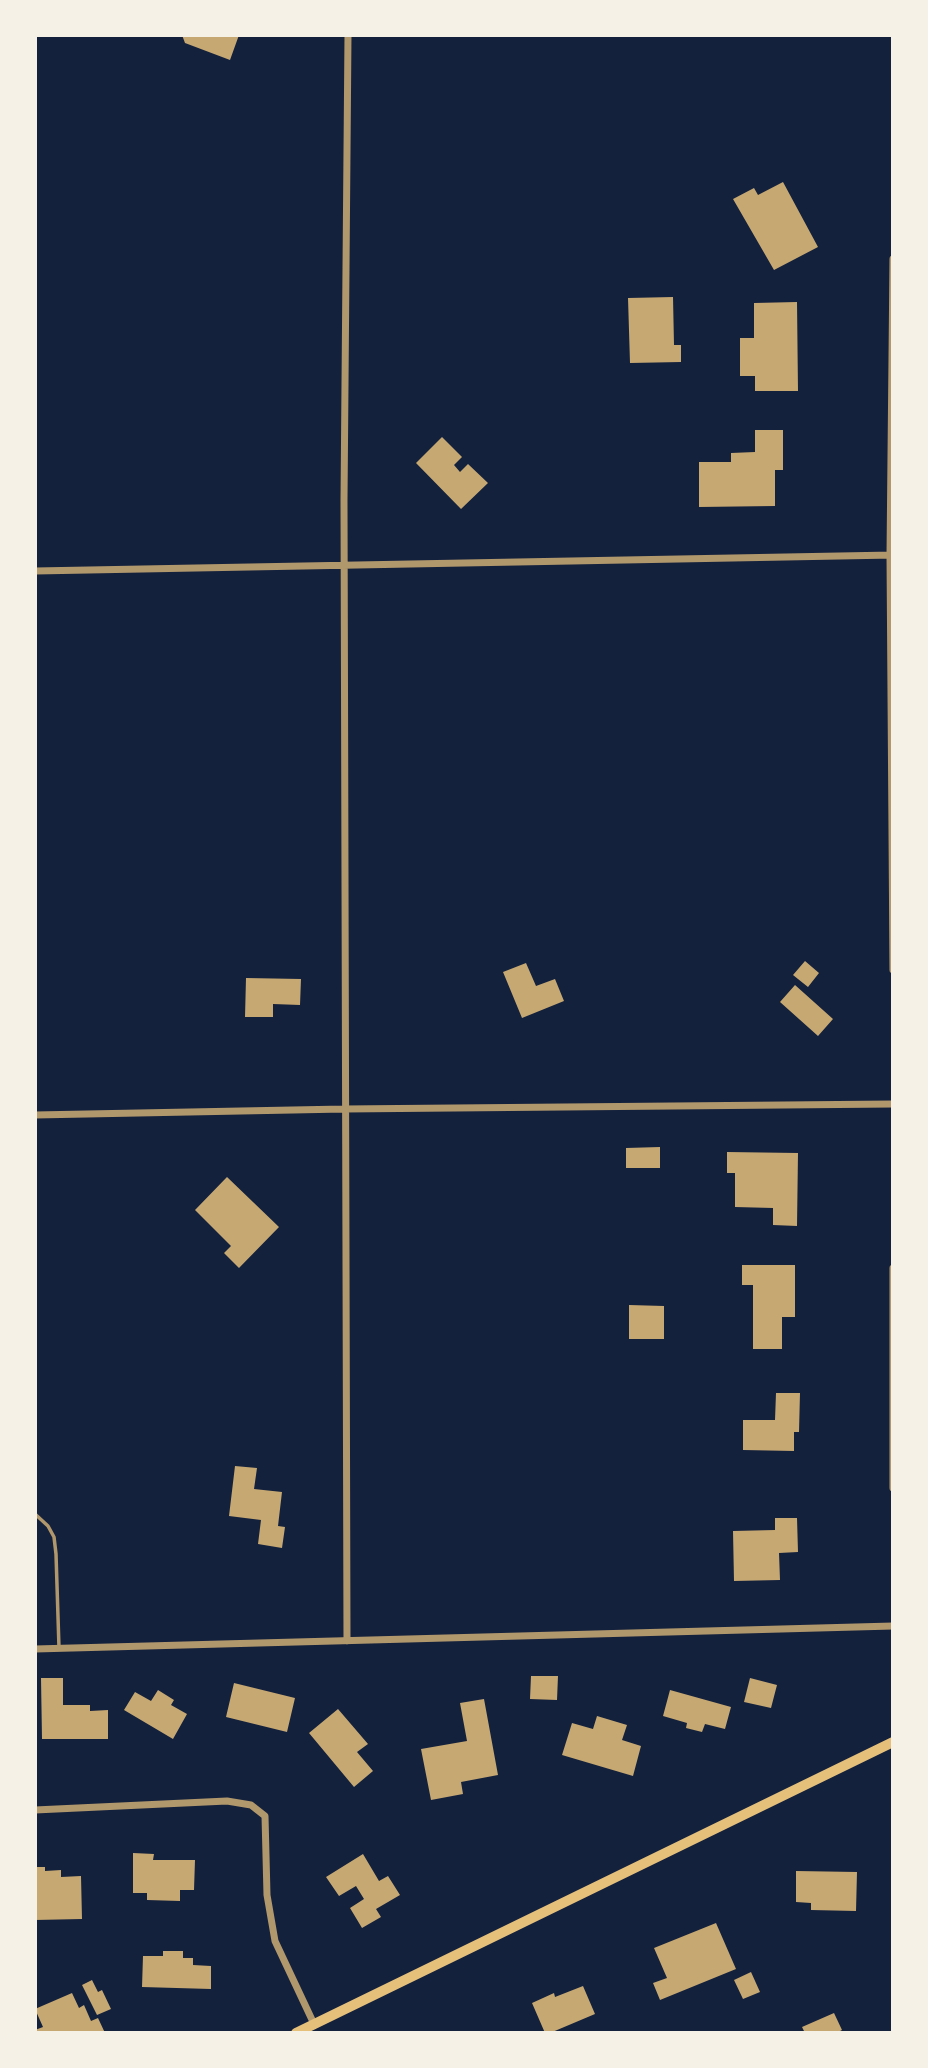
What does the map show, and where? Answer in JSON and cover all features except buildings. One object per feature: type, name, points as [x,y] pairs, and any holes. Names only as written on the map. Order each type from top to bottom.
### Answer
[{"type":"main road","points":[[296,2033],[893,1741]]},
{"type":"street","points":[[348,35],[344,565],[348,1641]]},
{"type":"street","points":[[893,259],[893,970]]},
{"type":"street","points":[[35,570],[892,555]]},
{"type":"street","points":[[35,1115],[893,1104]]},
{"type":"street","points":[[893,1268],[893,1488]]},
{"type":"street","points":[[35,1649],[893,1626]]},
{"type":"street","points":[[35,1810],[228,1801],[251,1805],[265,1816],[267,1895],[275,1941],[314,2024]]},
{"type":"lane","points":[[35,1514],[48,1526],[54,1537],[59,1648]]}]
